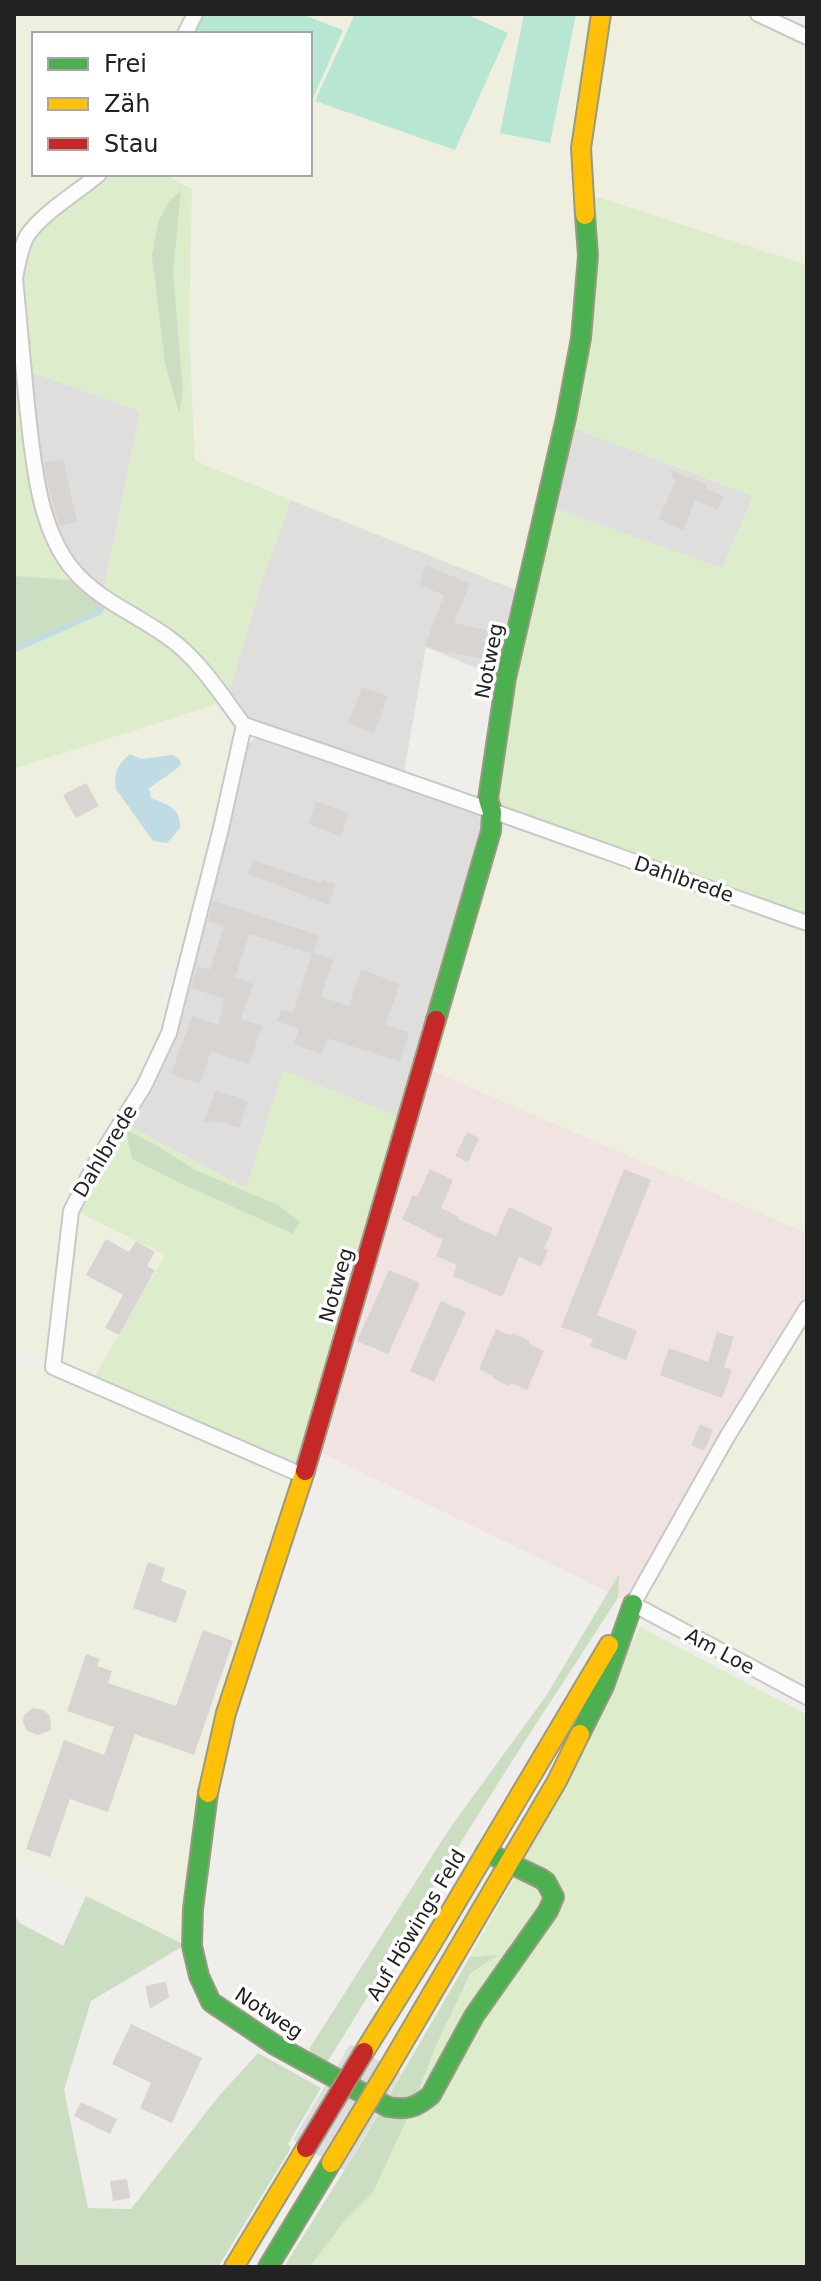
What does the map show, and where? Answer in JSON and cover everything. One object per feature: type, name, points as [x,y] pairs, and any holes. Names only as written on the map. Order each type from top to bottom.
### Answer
[{"type":"street","points":[[186,32],[195,14]]},
{"type":"street","name":"Notweg","points":[[486,1852],[546,1882],[554,1897],[548,1911],[474,2016],[431,2095],[420,2105],[406,2110],[388,2107],[275,2045],[211,2002],[199,1976],[192,1946],[193,1909],[207,1797],[226,1713],[304,1476],[491,831],[492,812],[488,799],[506,678],[566,418],[581,338],[588,256],[581,148],[601,14]]},
{"type":"street","points":[[758,14],[807,37]]},
{"type":"street","points":[[97,176],[51,210],[26,237],[15,278],[33,455],[47,522],[73,571],[93,590],[170,638],[206,676],[244,725]]},
{"type":"street","name":"Dahlbrede","points":[[304,1476],[53,1367],[71,1211],[95,1164],[144,1086],[169,1033],[244,725],[403,778],[807,923]]},
{"type":"street","name":"Auf Höwings Feld","points":[[234,2267],[486,1852],[633,1604],[727,1437],[807,1308]]},
{"type":"street","name":"Auf Höwings Feld","points":[[268,2267],[510,1865],[557,1781],[604,1686],[633,1604]]},
{"type":"street","name":"Am Loe","points":[[633,1604],[807,1697]]},
{"type":"shaded area","points":[[28,371],[140,411],[103,593],[78,568],[58,537],[39,468]]},
{"type":"shaded area","points":[[568,426],[753,496],[723,569],[551,507]]},
{"type":"shaded area","points":[[291,500],[521,592],[498,677],[426,647],[403,778],[245,719],[228,697],[262,581]]},
{"type":"shaded area","points":[[266,737],[474,809],[484,825],[402,1118],[246,1188],[126,1124],[149,1088],[243,750],[254,739]]},
{"type":"shaded area","points":[[431,1070],[807,1233],[807,1312],[633,1604],[318,1451]]},
{"type":"green space","points":[[14,14],[594,14],[581,281],[556,443],[521,592],[195,462],[189,329],[192,189],[167,176],[312,176],[312,32],[32,32],[32,176],[89,176],[14,251]]},
{"type":"green space","points":[[201,14],[301,14],[343,30],[312,100],[312,32],[192,32]]},
{"type":"green space","points":[[355,14],[466,14],[508,33],[455,150],[315,101]]},
{"type":"green space","points":[[524,14],[576,14],[550,143],[500,133]]},
{"type":"green space","points":[[605,14],[744,14],[807,41],[807,265],[591,195],[588,141]]},
{"type":"green space","points":[[103,176],[167,176],[192,189],[189,329],[195,461],[291,500],[262,581],[228,697],[204,666],[103,593],[140,411],[28,371],[21,270],[33,238]]},
{"type":"green space","points":[[181,190],[173,274],[183,389],[179,412],[165,363],[152,257],[158,222],[169,202]]},
{"type":"green space","points":[[591,195],[807,265],[807,922],[495,810],[491,796],[551,507],[722,568],[753,496],[568,426]]},
{"type":"green space","points":[[14,325],[42,524],[70,580],[16,576]]},
{"type":"green space","points":[[14,527],[16,576],[70,580],[102,600],[100,610],[14,648]]},
{"type":"green space","points":[[102,600],[178,655],[219,703],[14,769],[14,651],[101,613],[104,606],[101,605]]},
{"type":"green space","points":[[219,703],[232,725],[233,746],[194,897],[180,971],[163,969],[158,987],[170,1013],[140,1082],[71,1191],[62,1221],[48,1361],[14,1349],[14,895],[53,892],[14,893],[14,769]]},
{"type":"green space","points":[[508,827],[807,926],[807,1233],[431,1070],[498,832]]},
{"type":"green space","points":[[283,1070],[402,1118],[298,1464],[293,1465],[94,1377],[165,1255],[76,1211],[126,1124],[246,1188]]},
{"type":"green space","points":[[126,1130],[195,1170],[278,1205],[300,1222],[293,1234],[132,1159]]},
{"type":"green space","points":[[76,1211],[165,1255],[94,1377],[62,1362]]},
{"type":"green space","points":[[798,1323],[807,1329],[807,1697],[633,1604]]},
{"type":"green space","points":[[14,1361],[83,1385],[289,1476],[295,1483],[228,1679],[188,1947],[14,1859]]},
{"type":"green space","points":[[619,1574],[618,1598],[472,1824],[324,2067],[309,2049],[450,1828],[546,1696]]},
{"type":"green space","points":[[640,1627],[807,1715],[807,2267],[310,2267],[345,2220],[373,2192],[472,1973],[496,1956],[470,1957],[538,1835]]},
{"type":"green space","points":[[86,1896],[185,1945],[91,2001],[64,2090],[88,2208],[131,2209],[218,2097],[258,2053],[321,2088],[288,2144],[291,2148],[218,2267],[14,2267],[14,1915],[20,1923],[63,1946]]},
{"type":"green space","points":[[498,1955],[471,1973],[373,2192],[345,2220],[310,2267],[284,2267],[363,2140],[470,1957]]},
{"type":"water","points":[[130,754],[141,759],[173,755],[180,760],[177,768],[149,789],[151,798],[172,808],[180,821],[180,828],[167,843],[153,841],[116,789],[117,769]]},
{"type":"pier","points":[[350,2044],[401,2074],[344,2170],[293,2140]]},
{"type":"building","points":[[63,459],[77,522],[60,526],[44,463]]},
{"type":"building","points":[[669,469],[724,496],[718,510],[695,500],[683,530],[659,519],[675,482]]},
{"type":"building","points":[[426,566],[470,583],[454,623],[491,631],[485,659],[448,654],[425,646],[444,595],[419,585]]},
{"type":"building","points":[[362,687],[388,696],[374,733],[348,723]]},
{"type":"building","points":[[86,783],[99,806],[76,818],[63,795]]},
{"type":"building","points":[[316,802],[349,813],[341,836],[308,824]]},
{"type":"building","points":[[253,860],[321,883],[322,880],[335,884],[329,905],[248,874]]},
{"type":"building","points":[[213,901],[319,935],[313,954],[249,934],[235,978],[253,984],[241,1019],[262,1026],[249,1064],[211,1051],[200,1084],[171,1074],[192,1016],[218,1025],[225,999],[191,988],[198,966],[210,970],[224,926],[208,921]]},
{"type":"building","points":[[312,953],[333,960],[321,997],[349,1006],[361,969],[400,984],[385,1025],[409,1032],[400,1062],[327,1038],[322,1054],[294,1044],[299,1029],[277,1021],[281,1009],[293,1013]]},
{"type":"building","points":[[216,1090],[248,1101],[239,1128],[204,1121]]},
{"type":"building","points":[[467,1132],[479,1138],[468,1162],[455,1156]]},
{"type":"building","points":[[430,1169],[453,1180],[441,1208],[458,1219],[496,1236],[509,1207],[553,1228],[544,1248],[548,1250],[541,1267],[519,1257],[502,1297],[453,1276],[457,1265],[436,1256],[443,1240],[402,1219]]},
{"type":"building","points":[[624,1169],[651,1180],[597,1315],[637,1331],[626,1360],[590,1346],[593,1339],[561,1327]]},
{"type":"building","points":[[106,1239],[129,1252],[136,1241],[155,1252],[147,1266],[155,1270],[119,1335],[105,1328],[123,1295],[86,1275]]},
{"type":"building","points":[[389,1270],[420,1283],[388,1354],[357,1341]]},
{"type":"building","points":[[441,1301],[466,1312],[434,1382],[410,1371]]},
{"type":"building","points":[[496,1329],[511,1336],[513,1333],[544,1351],[527,1390],[511,1383],[509,1386],[479,1369]]},
{"type":"building","points":[[717,1332],[734,1337],[724,1367],[732,1370],[722,1398],[660,1375],[669,1348],[708,1362]]},
{"type":"building","points":[[700,1424],[713,1430],[704,1451],[691,1445]]},
{"type":"building","points":[[148,1562],[165,1568],[161,1581],[187,1591],[176,1623],[133,1608]]},
{"type":"building","points":[[203,1630],[233,1641],[194,1755],[135,1734],[108,1812],[70,1799],[50,1857],[26,1849],[64,1740],[104,1755],[114,1727],[67,1711],[86,1654],[100,1659],[97,1666],[112,1671],[108,1683],[176,1706]]},
{"type":"building","points":[[33,1708],[44,1710],[50,1716],[51,1730],[38,1735],[27,1731],[24,1715]]},
{"type":"building","points":[[166,1982],[169,1997],[150,2009],[145,1986]]},
{"type":"building","points":[[131,2024],[202,2058],[172,2123],[140,2108],[151,2083],[112,2064]]},
{"type":"building","points":[[81,2102],[117,2119],[110,2134],[74,2116]]},
{"type":"building","points":[[127,2179],[130,2198],[113,2201],[110,2181]]},
{"type":"waterway","points":[[14,650],[100,612],[102,607]]},
{"type":"traffic: fast","points":[[436,1020],[491,831],[492,812],[488,799],[506,678],[566,418],[581,338],[588,256],[585,215]]},
{"type":"traffic: fast","points":[[580,1734],[604,1686],[633,1604]]},
{"type":"traffic: fast","points":[[208,1793],[193,1909],[192,1946],[199,1976],[211,2002],[275,2045],[388,2107],[411,2107],[431,2095],[474,2016],[548,1911],[554,1897],[546,1882],[540,1878],[486,1852]]},
{"type":"traffic: fast","points":[[268,2267],[331,2163]]},
{"type":"traffic: slow","points":[[585,215],[581,148],[601,14]]},
{"type":"traffic: slow","points":[[208,1793],[226,1713],[305,1471]]},
{"type":"traffic: slow","points":[[364,2052],[609,1645]]},
{"type":"traffic: slow","points":[[389,2067],[557,1781],[580,1734]]},
{"type":"traffic: slow","points":[[331,2163],[389,2067]]},
{"type":"traffic: slow","points":[[234,2267],[306,2148]]},
{"type":"traffic: jam","points":[[305,1471],[436,1020]]},
{"type":"traffic: jam","points":[[306,2148],[364,2052]]}]
